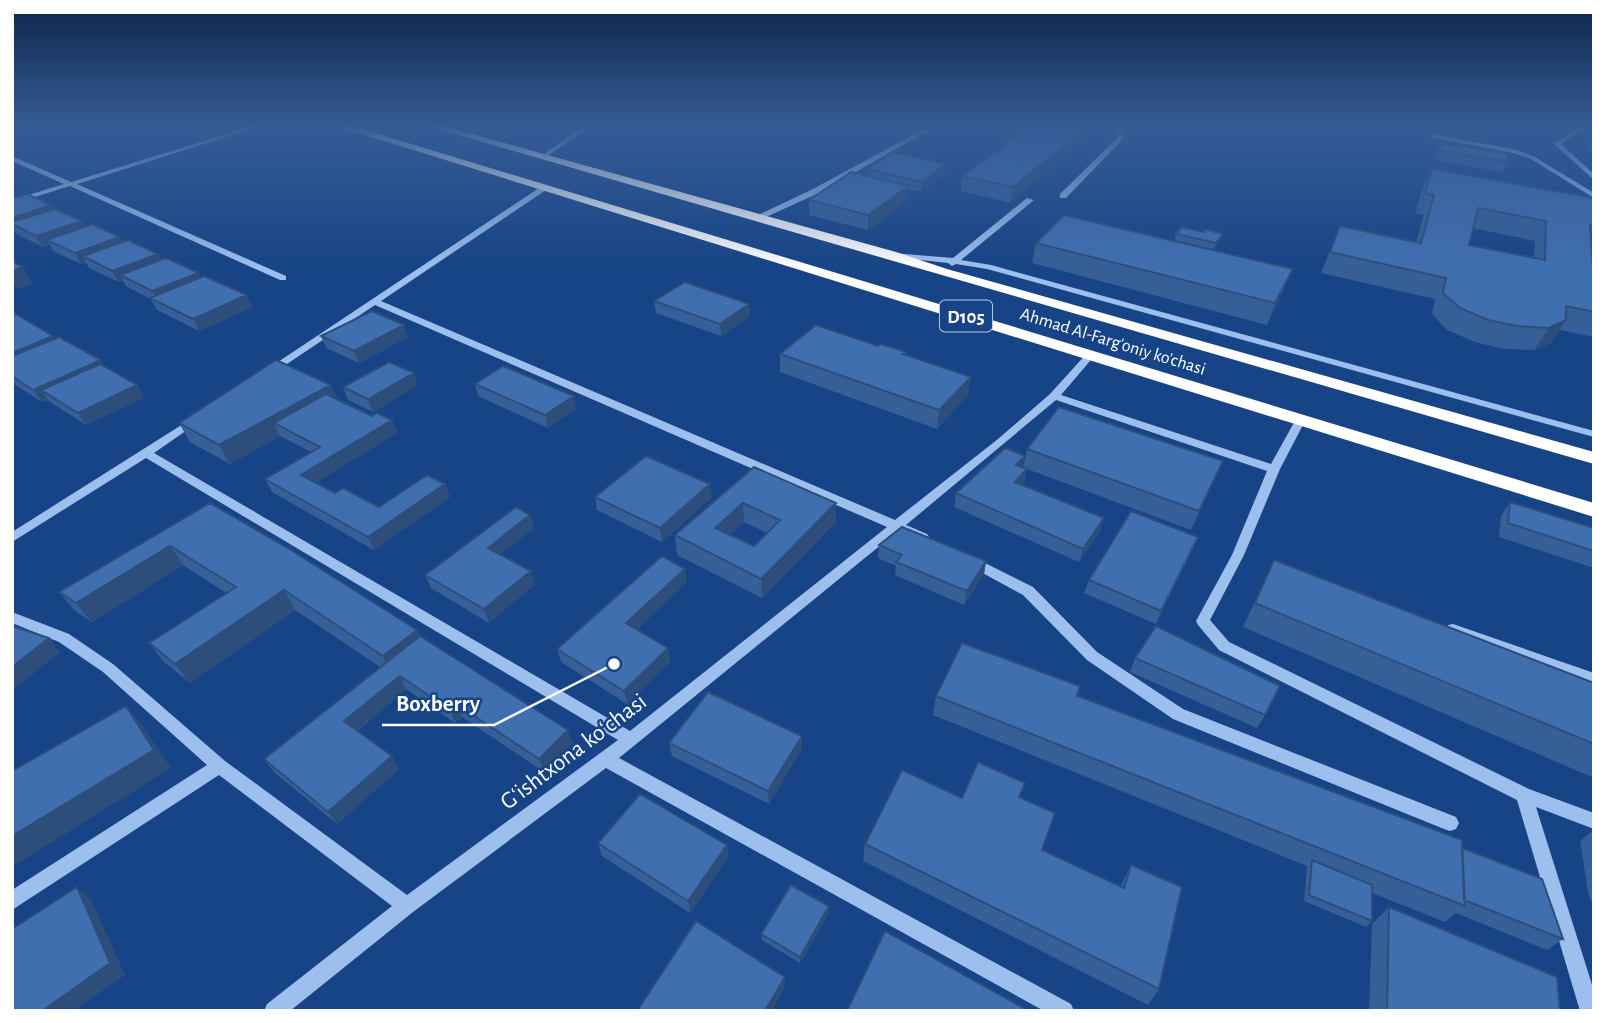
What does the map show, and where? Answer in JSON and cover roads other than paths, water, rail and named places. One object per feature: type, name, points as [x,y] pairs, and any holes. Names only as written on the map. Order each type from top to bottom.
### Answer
[{"type":"highway","name":"Ahmad Al-Farg'oniy ko'chasi","points":[[495,173],[1594,510]]},
{"type":"highway","name":"Ahmad Al-Farg'oniy ko'chasi","points":[[598,173],[1594,458]]},
{"type":"street","points":[[45,173],[283,278]]},
{"type":"street","points":[[12,202],[107,173]]},
{"type":"street","points":[[756,218],[849,173]]},
{"type":"street","points":[[1063,196],[1086,173]]},
{"type":"street","points":[[1556,173],[1594,197]]},
{"type":"street","points":[[260,378],[545,188]]},
{"type":"street","points":[[942,272],[1030,200]]},
{"type":"street","points":[[891,255],[988,267],[1594,434]]},
{"type":"street","points":[[375,302],[898,524],[933,542]]},
{"type":"street","points":[[898,524],[1054,396],[1091,354]]},
{"type":"street","points":[[1054,396],[1273,469]]},
{"type":"street","points":[[12,538],[203,416]]},
{"type":"street","points":[[1300,421],[1273,469],[1238,555],[1203,621],[1224,646],[1524,794],[1594,821]]},
{"type":"street","points":[[146,453],[631,740]]},
{"type":"street","name":"Gʻishtxona koʻchasi","points":[[274,1011],[407,906],[631,740],[898,524]]},
{"type":"street","points":[[957,554],[1028,591],[1092,656],[1178,714],[1450,823]]},
{"type":"street","points":[[12,617],[64,638],[108,668],[219,766],[407,906]]},
{"type":"street","points":[[1453,629],[1594,679]]},
{"type":"street","points":[[605,759],[1064,1011]]},
{"type":"street","points":[[12,901],[219,766]]},
{"type":"street","points":[[1524,794],[1590,1011]]},
{"type":"place","name":"Boxberry","points":[[614,664]]}]
